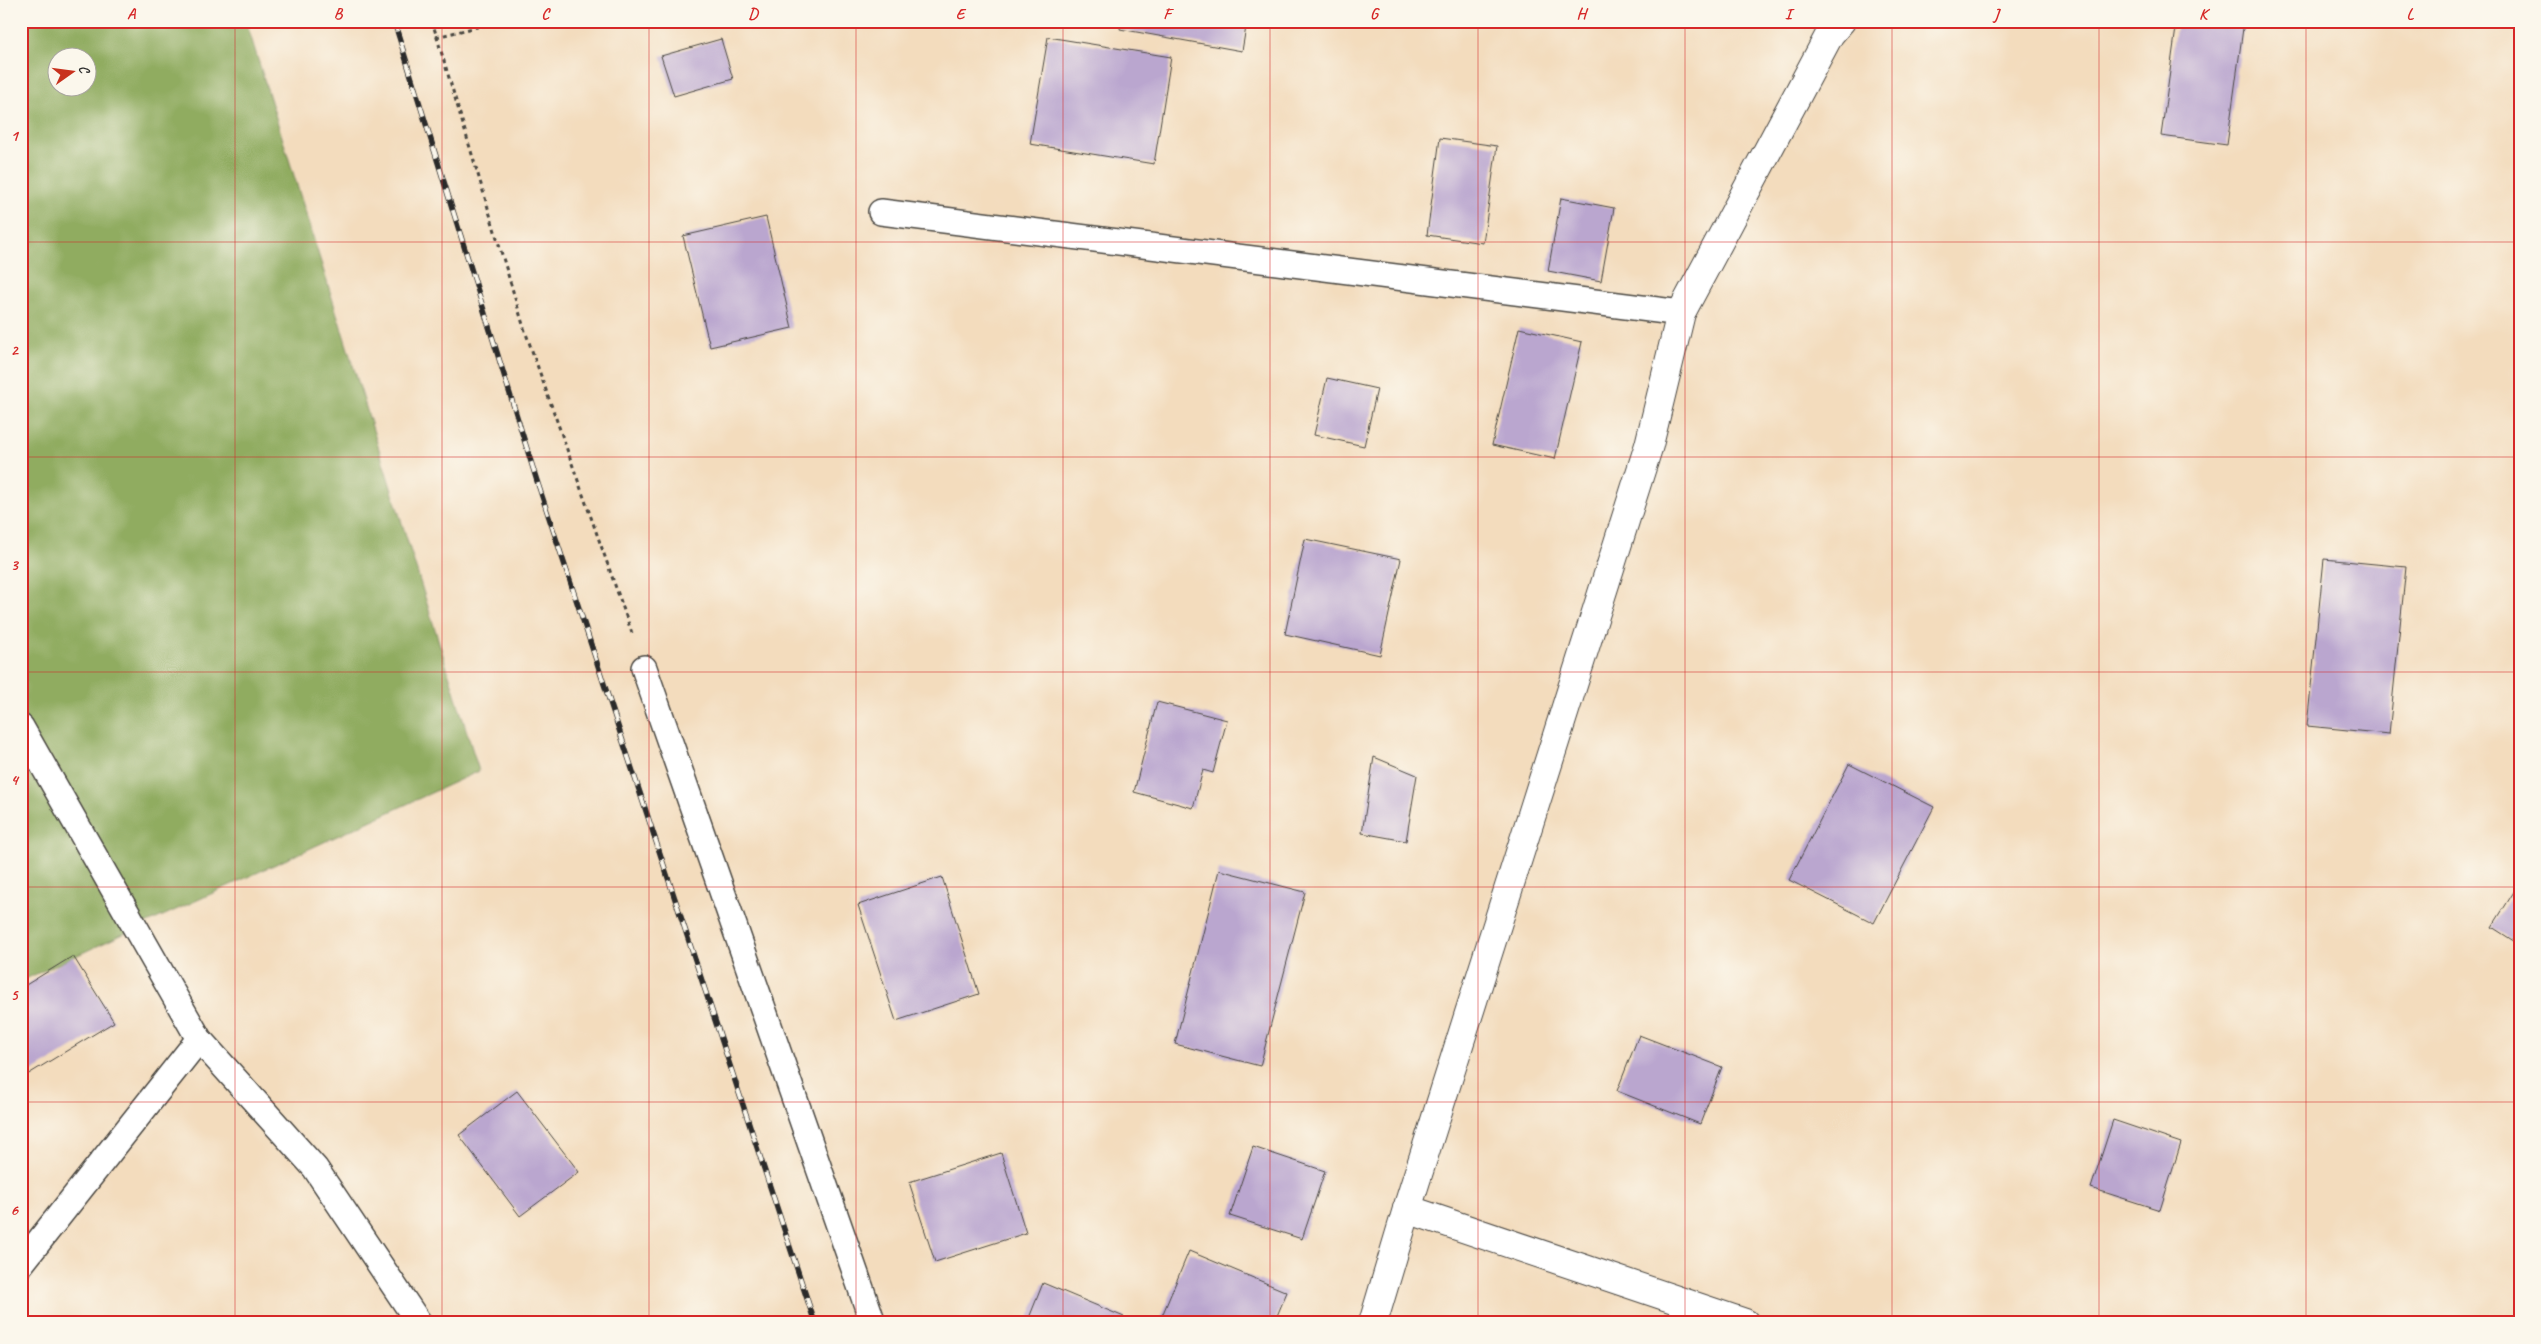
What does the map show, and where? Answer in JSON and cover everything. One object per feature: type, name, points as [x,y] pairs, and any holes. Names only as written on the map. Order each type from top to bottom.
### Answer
[{"type":"street","points":[[1373,1323],[1407,1209],[1649,445],[1681,313],[1830,34],[1840,21]]},
{"type":"street","points":[[1407,1209],[1745,1323]]},
{"type":"lane","points":[[880,212],[1681,313]]},
{"type":"lane","points":[[644,668],[873,1323]]},
{"type":"lane","points":[[21,727],[199,1039],[315,1168],[419,1323]]},
{"type":"lane","points":[[21,1264],[199,1039]]},
{"type":"path","points":[[432,21],[524,328],[644,668]]},
{"type":"path","points":[[436,38],[502,21]]},
{"type":"green space","points":[[21,21],[246,21],[479,771],[21,981]]},
{"type":"building","points":[[1121,21],[1247,21],[1242,51],[1120,29]]},
{"type":"building","points":[[2177,21],[2244,21],[2227,145],[2161,136]]},
{"type":"building","points":[[1048,37],[1171,57],[1154,164],[1030,144]]},
{"type":"building","points":[[721,39],[733,79],[674,96],[661,56]]},
{"type":"building","points":[[1440,138],[1497,146],[1483,243],[1427,235]]},
{"type":"building","points":[[1561,198],[1614,208],[1601,281],[1548,271]]},
{"type":"building","points":[[766,217],[792,328],[710,347],[683,236]]},
{"type":"building","points":[[1519,328],[1582,342],[1555,459],[1492,445]]},
{"type":"building","points":[[1327,378],[1377,389],[1364,446],[1314,435]]},
{"type":"building","points":[[1305,539],[1401,559],[1380,655],[1285,634]]},
{"type":"building","points":[[2324,559],[2406,567],[2389,734],[2307,726]]},
{"type":"building","points":[[1157,702],[1227,720],[1213,773],[1203,770],[1193,808],[1134,792]]},
{"type":"building","points":[[1374,757],[1417,775],[1406,841],[1362,833]]},
{"type":"building","points":[[1849,764],[1934,807],[1874,923],[1789,880]]},
{"type":"building","points":[[1219,870],[1305,892],[1260,1066],[1175,1044]]},
{"type":"building","points":[[942,877],[979,994],[896,1021],[858,905]]},
{"type":"building","points":[[2520,882],[2520,945],[2492,927]]},
{"type":"building","points":[[73,956],[114,1022],[22,1078],[21,988]]},
{"type":"building","points":[[1639,1035],[1722,1067],[1700,1124],[1617,1091]]},
{"type":"building","points":[[517,1091],[579,1172],[520,1216],[459,1135]]},
{"type":"building","points":[[2113,1120],[2181,1143],[2160,1210],[2091,1188]]},
{"type":"building","points":[[1253,1147],[1325,1171],[1302,1239],[1230,1216]]},
{"type":"building","points":[[1001,1153],[1026,1233],[935,1262],[909,1182]]},
{"type":"building","points":[[1189,1251],[1287,1292],[1274,1323],[1159,1323]]},
{"type":"building","points":[[1043,1283],[1124,1317],[1122,1323],[1027,1323]]},
{"type":"railway","points":[[394,21],[537,481],[815,1323]]}]
